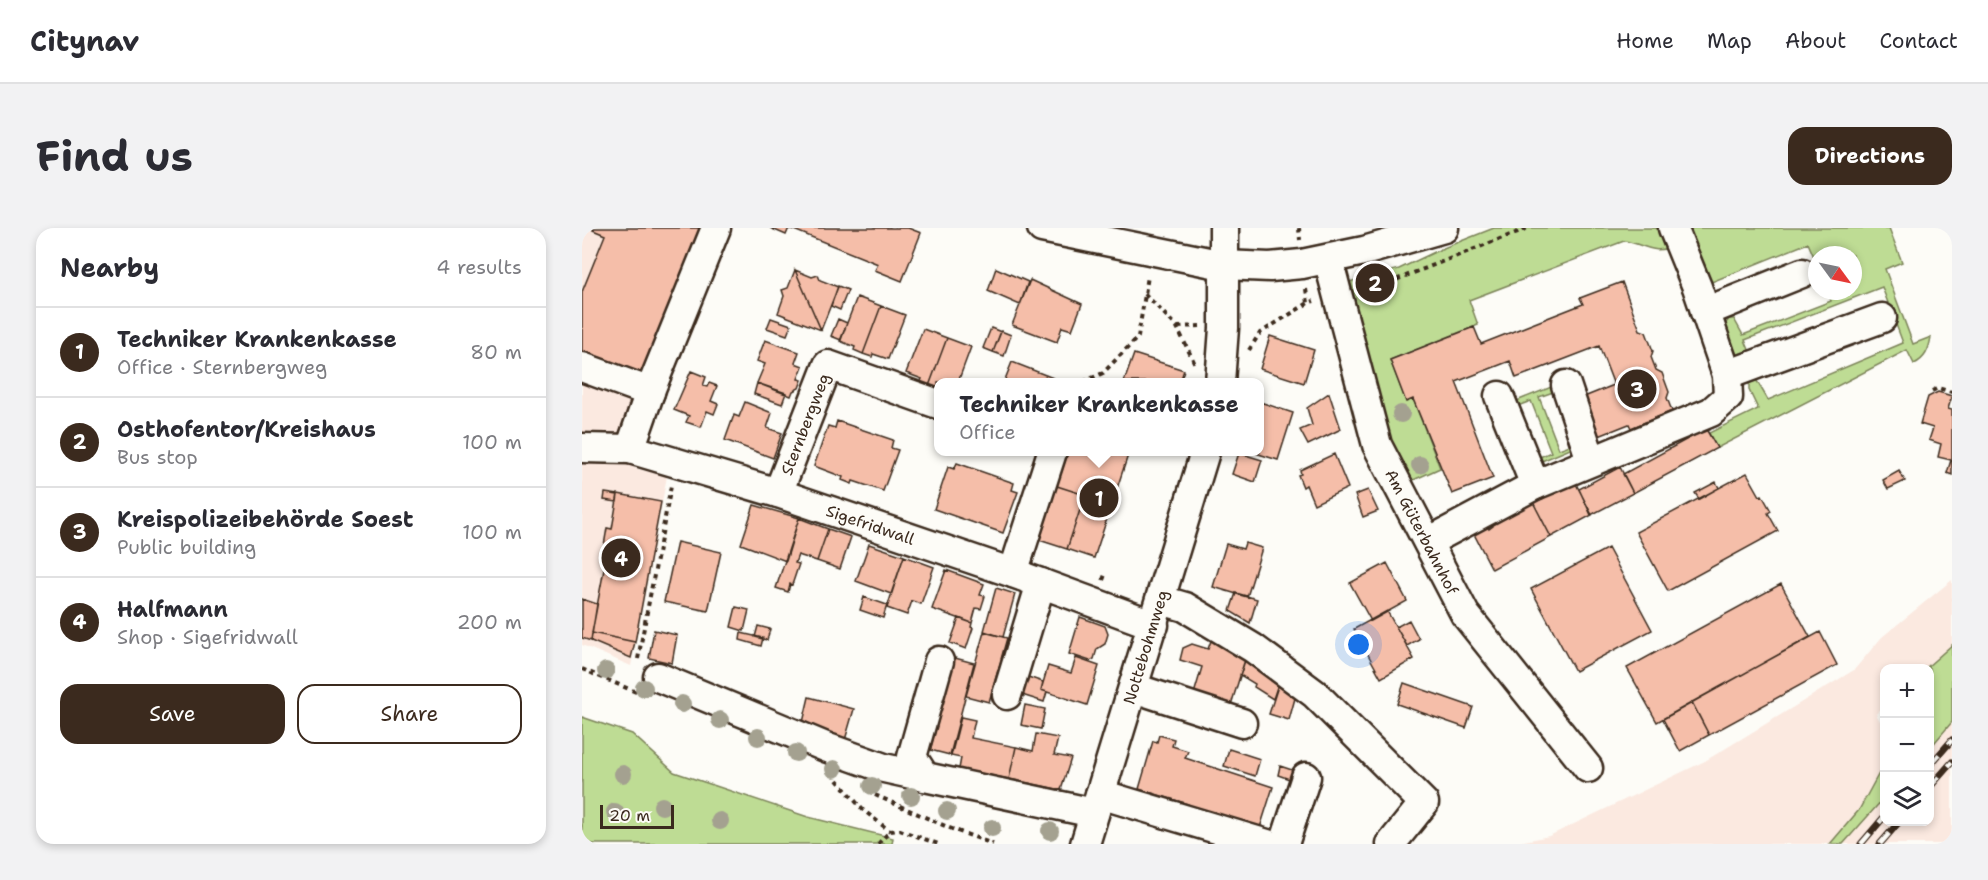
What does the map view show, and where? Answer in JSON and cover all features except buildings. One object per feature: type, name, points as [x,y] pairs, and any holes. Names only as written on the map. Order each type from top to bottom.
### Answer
[{"type":"street","points":[[630,450],[650,392],[716,228]]},
{"type":"street","points":[[1042,228],[1224,265],[1270,267],[1328,259],[1364,251],[1444,228]]},
{"type":"street","points":[[1210,376],[1224,328],[1224,228]]},
{"type":"street","points":[[1428,542],[1535,485],[1711,412],[1728,397],[1727,375],[1673,228]]},
{"type":"street","name":"Am Güterbahnhof","points":[[1328,259],[1377,445],[1465,614],[1588,768]]},
{"type":"street","points":[[1705,312],[1802,273]]},
{"type":"street","points":[[1727,375],[1882,318]]},
{"type":"street","name":"Sternbergweg","points":[[778,493],[828,365],[934,402]]},
{"type":"street","points":[[582,367],[650,392]]},
{"type":"street","points":[[1566,385],[1591,460]]},
{"type":"street","points":[[1499,396],[1535,485]]},
{"type":"street","name":"Sigefridwall","points":[[582,448],[630,450],[675,462],[778,493],[1041,583],[1157,613],[1185,607],[1253,648],[1315,694],[1424,803],[1390,844]]},
{"type":"street","points":[[1012,573],[1051,456]]},
{"type":"street","name":"Nottebohmweg","points":[[1085,844],[1204,456]]},
{"type":"street","points":[[1007,695],[1041,583]]},
{"type":"street","points":[[925,777],[912,757],[939,661]]},
{"type":"street","points":[[643,675],[884,768],[925,777],[1097,804],[1267,844]]},
{"type":"street","points":[[1134,688],[1242,723]]},
{"type":"street","points":[[1284,844],[1306,777]]},
{"type":"path","points":[[1337,295],[1393,281],[1528,228]]},
{"type":"path","points":[[1091,378],[1103,372],[1138,337],[1145,294],[1178,327],[1193,363],[1210,376]]},
{"type":"path","points":[[1260,333],[1308,303]]},
{"type":"path","points":[[1932,391],[1938,387],[1952,392]]},
{"type":"path","points":[[632,690],[643,675],[675,462]]},
{"type":"path","points":[[835,777],[862,810],[890,831]]},
{"type":"path","points":[[878,844],[890,831],[900,830],[938,844]]},
{"type":"shaded area","points":[[582,228],[723,228],[642,435],[634,468],[667,476],[631,666],[582,645]]},
{"type":"shaded area","points":[[1952,580],[1952,645],[1931,664],[1880,664],[1880,710],[1876,714],[1880,721],[1880,771],[1859,810],[1830,844],[1510,844],[1549,836],[1705,761],[1854,670],[1882,637]]},
{"type":"shaded area","points":[[1952,722],[1952,844],[1843,844],[1880,802],[1880,826],[1934,826],[1934,743]]},
{"type":"green space","points":[[1494,228],[1662,228],[1670,247],[1658,250],[1624,241],[1469,300],[1478,325],[1390,360],[1406,401],[1413,399],[1440,468],[1409,482],[1386,445],[1345,283],[1399,269]]},
{"type":"green space","points":[[1685,228],[1889,228],[1902,262],[1885,269],[1913,344],[1931,337],[1929,346],[1921,360],[1914,364],[1907,350],[1717,448],[1709,433],[1758,409],[1749,390],[1749,384],[1753,381],[1757,381],[1768,400],[1903,343],[1882,287],[1862,295],[1862,246],[1809,246],[1808,243],[1709,283]]},
{"type":"green space","points":[[1848,300],[1745,340],[1750,352],[1738,357],[1726,328],[1729,319],[1734,319],[1743,335],[1831,301]]},
{"type":"green space","points":[[1554,386],[1556,391],[1539,397],[1559,449],[1575,443],[1575,447],[1537,463],[1535,459],[1551,452],[1531,401],[1515,407],[1514,402]]},
{"type":"green space","points":[[1952,645],[1952,722],[1934,743],[1934,664],[1931,664]]},
{"type":"green space","points":[[582,717],[632,734],[674,772],[808,817],[893,838],[892,844],[582,844]]},
{"type":"green space","points":[[1880,771],[1880,802],[1843,844],[1830,844],[1859,810]]},
{"type":"railway","points":[[1934,760],[1952,740]]},
{"type":"railway","points":[[1934,782],[1952,762]]},
{"type":"railway","points":[[1861,844],[1880,822]]},
{"type":"railway","points":[[1880,844],[1896,826]]},
{"type":"place","name":"Osthofentor/Kreishaus","points":[[1375,283]]},
{"type":"place","name":"Kreispolizeibehörde Soest","points":[[1637,389]]},
{"type":"place","name":"Techniker Krankenkasse","points":[[1099,498]]},
{"type":"place","name":"Halfmann","points":[[621,558]]}]
